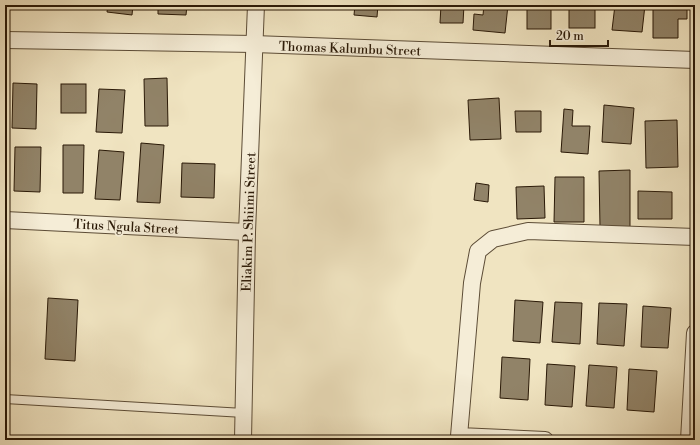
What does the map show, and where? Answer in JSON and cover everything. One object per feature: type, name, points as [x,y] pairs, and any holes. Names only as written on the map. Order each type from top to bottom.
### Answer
[{"type":"street","name":"Eliakim P. Shiimi Street","points":[[243,440],[247,232],[256,5]]},
{"type":"street","name":"Thomas Kalumbu Street","points":[[5,40],[254,44],[695,60]]},
{"type":"street","name":"Titus Ngula Street","points":[[5,220],[247,232]]},
{"type":"street","points":[[545,440],[459,436],[472,283],[478,251],[494,238],[528,231],[695,237]]},
{"type":"street","points":[[688,440],[695,334]]},
{"type":"lane","points":[[5,399],[244,413]]},
{"type":"building","points":[[108,5],[133,5],[132,15],[107,12]]},
{"type":"building","points":[[158,5],[187,5],[186,15],[158,14]]},
{"type":"building","points":[[355,5],[378,5],[377,17],[354,15]]},
{"type":"building","points":[[441,5],[464,5],[463,23],[440,23]]},
{"type":"building","points":[[484,5],[508,5],[505,33],[473,30],[474,14],[483,15]]},
{"type":"building","points":[[527,5],[551,5],[551,29],[527,29]]},
{"type":"building","points":[[569,5],[595,5],[595,28],[569,28]]},
{"type":"building","points":[[615,5],[645,5],[642,32],[612,30]]},
{"type":"building","points":[[653,5],[687,5],[687,19],[678,19],[678,38],[653,38]]},
{"type":"building","points":[[167,78],[168,126],[145,126],[144,79]]},
{"type":"building","points":[[13,83],[37,84],[36,129],[12,128]]},
{"type":"building","points":[[61,84],[86,84],[86,113],[61,113]]},
{"type":"building","points":[[99,89],[125,90],[122,133],[96,132]]},
{"type":"building","points":[[499,98],[501,139],[470,140],[468,100]]},
{"type":"building","points":[[604,105],[634,108],[631,144],[602,142]]},
{"type":"building","points":[[564,109],[573,110],[572,126],[590,126],[588,154],[561,152]]},
{"type":"building","points":[[515,111],[541,111],[541,132],[516,132]]},
{"type":"building","points":[[677,120],[678,167],[646,168],[645,121]]},
{"type":"building","points":[[141,143],[164,145],[160,203],[137,202]]},
{"type":"building","points":[[63,145],[84,145],[83,193],[63,193]]},
{"type":"building","points":[[15,147],[41,147],[40,192],[14,191]]},
{"type":"building","points":[[99,150],[124,152],[120,200],[95,199]]},
{"type":"building","points":[[182,163],[215,164],[214,198],[181,197]]},
{"type":"building","points":[[630,170],[630,227],[600,227],[599,171]]},
{"type":"building","points":[[555,177],[584,177],[584,222],[554,222]]},
{"type":"building","points":[[476,183],[489,185],[488,202],[474,200]]},
{"type":"building","points":[[544,186],[545,218],[517,219],[516,187]]},
{"type":"building","points":[[638,191],[672,192],[672,219],[638,219]]},
{"type":"building","points":[[48,298],[78,300],[75,361],[45,359]]},
{"type":"building","points":[[515,300],[543,302],[540,343],[513,341]]},
{"type":"building","points":[[555,302],[582,303],[580,344],[552,342]]},
{"type":"building","points":[[599,303],[627,304],[624,346],[597,344]]},
{"type":"building","points":[[643,306],[671,308],[668,348],[641,347]]},
{"type":"building","points":[[502,357],[530,359],[528,400],[500,398]]},
{"type":"building","points":[[547,364],[575,366],[572,407],[545,405]]},
{"type":"building","points":[[589,365],[617,367],[614,408],[586,406]]},
{"type":"building","points":[[629,369],[657,371],[654,412],[627,410]]}]
